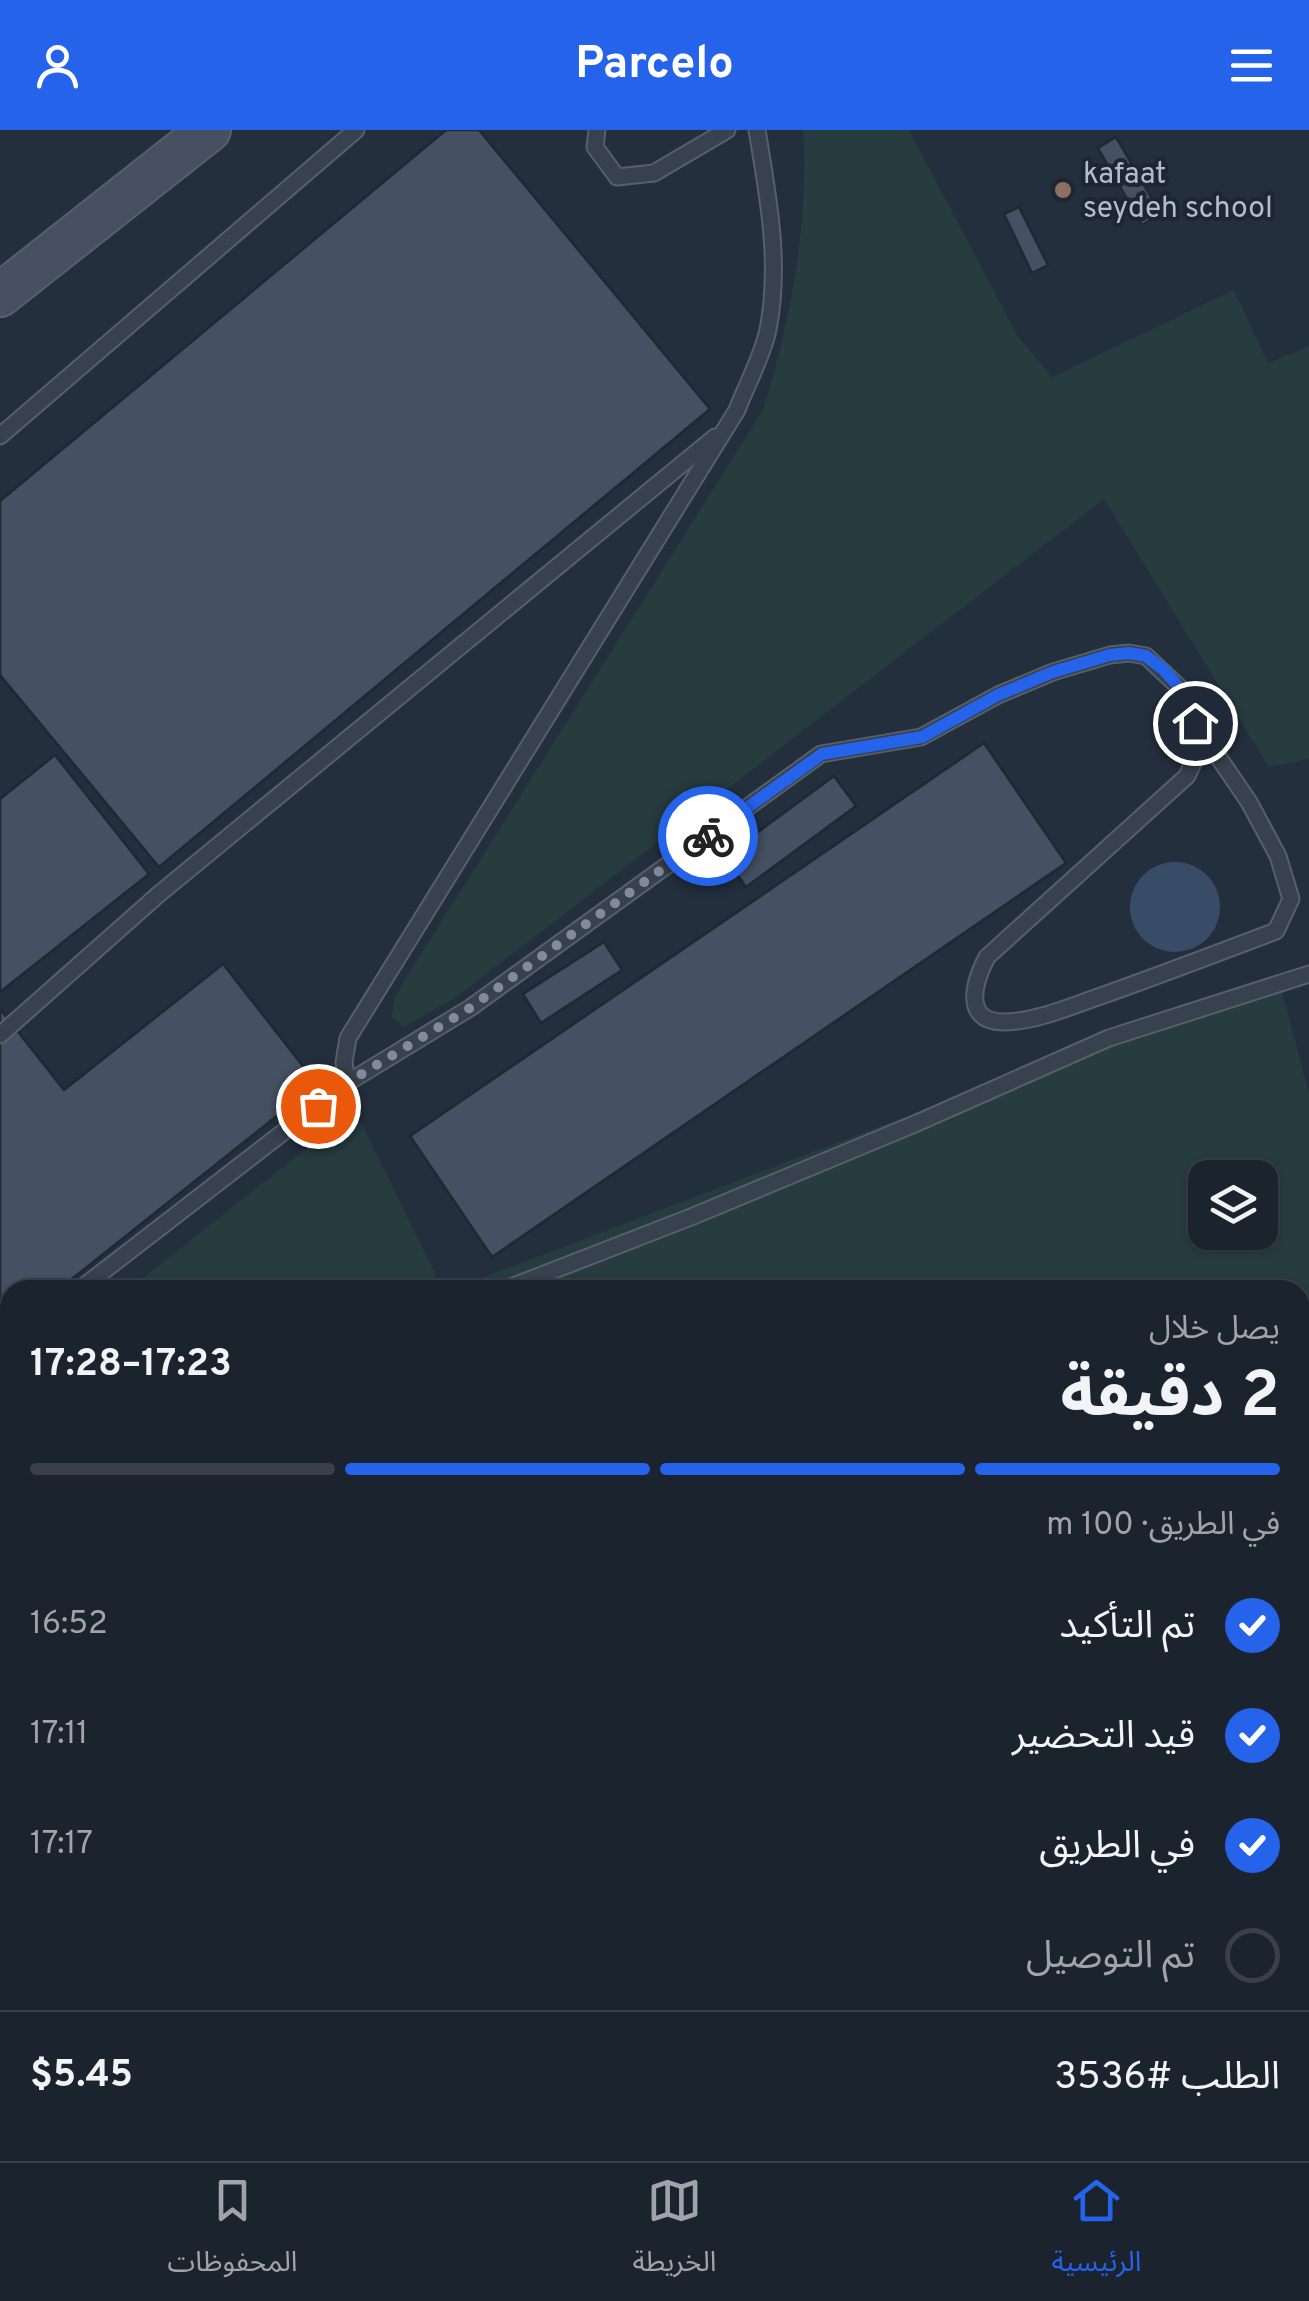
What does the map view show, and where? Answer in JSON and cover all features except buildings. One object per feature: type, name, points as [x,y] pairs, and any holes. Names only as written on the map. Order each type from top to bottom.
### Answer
[{"type":"main road","points":[[0,295],[209,130]]},
{"type":"lane","points":[[0,436],[356,130]]},
{"type":"lane","points":[[597,130],[595,147],[617,176],[654,173],[727,130]]},
{"type":"lane","points":[[347,1083],[344,1062],[348,1038],[737,410],[768,334],[774,277],[771,220],[757,130]]},
{"type":"lane","points":[[0,1035],[159,894],[726,428]]},
{"type":"lane","points":[[91,1280],[347,1083],[470,1008],[822,754],[922,737],[998,695],[1053,672],[1110,655],[1146,656],[1164,670],[1179,687],[1195,723],[1249,802],[1278,856],[1290,899],[1276,930],[1060,1010],[1004,1022],[990,1020],[974,1002],[972,991],[987,957],[1187,776],[1198,741],[1195,723]]},
{"type":"lane","points":[[529,1280],[692,1218],[1109,1038],[1309,974]]},
{"type":"green space","points":[[803,130],[909,130],[1017,335],[1052,377],[1234,290],[1268,363],[1309,346],[1309,759],[1269,767],[1104,499],[455,998],[404,1027],[392,1018],[394,1000],[404,981],[763,410],[796,272],[803,201]]},
{"type":"green space","points":[[1278,975],[1309,1094],[1309,1280],[476,1280]]},
{"type":"green space","points":[[355,1110],[438,1280],[141,1280]]},
{"type":"water","points":[[1175,862],[1192,865],[1207,875],[1217,890],[1217,924],[1207,939],[1192,949],[1175,952],[1158,949],[1143,939],[1133,924],[1130,907],[1133,890],[1143,875],[1158,865]]},
{"type":"way so far","points":[[318,1106],[347,1083],[470,1008],[708,836]]},
{"type":"place","name":"kafaat seydeh school","points":[[1063,190]]},
{"type":"route","points":[[708,836],[822,754],[922,737],[998,695],[1053,672],[1110,655],[1146,656],[1164,670],[1179,687],[1195,723]]}]
